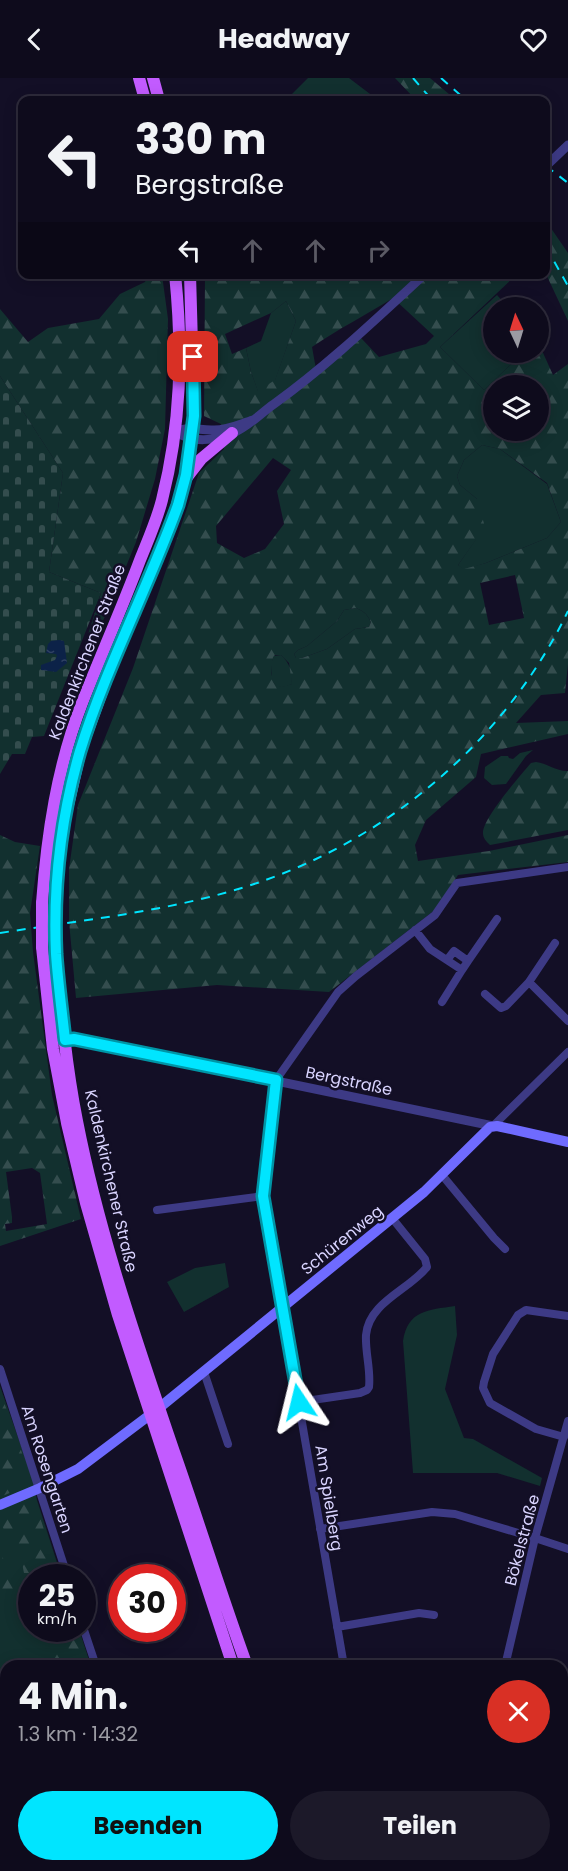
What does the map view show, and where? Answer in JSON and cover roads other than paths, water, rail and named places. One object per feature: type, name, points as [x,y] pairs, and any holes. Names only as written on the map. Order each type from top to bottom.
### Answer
[{"type":"main road","points":[[139,78],[144,96]]},
{"type":"main road","points":[[153,78],[158,96]]},
{"type":"main road","name":"Kaldenkirchener Straße","points":[[176,279],[180,373],[176,432],[161,503],[111,637],[82,704],[68,746],[53,809],[42,903],[42,947],[52,1044],[67,1123],[86,1203],[118,1315],[245,1660]]},
{"type":"main road","name":"Kaldenkirchener Straße","points":[[190,279],[194,405],[192,434],[184,480],[170,528],[118,648],[81,749],[62,831],[56,899],[56,954],[65,1040],[77,1120],[96,1203],[155,1411],[231,1660]]},
{"type":"main road","points":[[184,480],[201,459],[232,433]]},
{"type":"main road","name":"Schürenweg","points":[[0,1505],[78,1468],[155,1411],[392,1218],[442,1175],[493,1126]]},
{"type":"main road","name":"Bergstraße","points":[[493,1126],[568,1142]]},
{"type":"main road","name":"Kaldenkirchener Straße","points":[[211,1597],[237,1660]]},
{"type":"street","points":[[550,162],[568,146]]},
{"type":"street","points":[[176,432],[184,428],[201,440],[219,438],[253,420],[297,388],[419,279]]},
{"type":"street","points":[[192,434],[223,430],[253,420]]},
{"type":"street","points":[[276,1080],[338,992],[435,915],[457,883],[568,867]]},
{"type":"street","points":[[442,1002],[497,919]]},
{"type":"street","points":[[415,930],[430,949],[462,970]]},
{"type":"street","points":[[485,994],[501,1008],[506,1006],[529,982],[555,943]]},
{"type":"street","points":[[447,960],[454,951],[468,961]]},
{"type":"street","points":[[529,982],[568,1022]]},
{"type":"street","name":"Bergstraße","points":[[52,1044],[74,1039],[493,1126]]},
{"type":"street","name":"Schürenweg","points":[[493,1126],[568,1052]]},
{"type":"street","name":"Am Spielberg","points":[[276,1080],[263,1196],[343,1660]]},
{"type":"street","points":[[442,1175],[505,1249]]},
{"type":"street","points":[[158,1210],[263,1196]]},
{"type":"street","points":[[299,1402],[360,1393],[369,1387],[366,1335],[370,1319],[427,1267],[425,1259],[392,1218]]},
{"type":"street","points":[[564,1437],[536,1429],[489,1403],[483,1388],[493,1354],[518,1315],[526,1310],[568,1316]]},
{"type":"street","name":"Am Rosengarten","points":[[0,1369],[64,1564]]},
{"type":"street","points":[[204,1372],[228,1444]]},
{"type":"street","name":"Bökelstraße","points":[[506,1660],[535,1538],[568,1421]]},
{"type":"street","points":[[320,1529],[432,1512],[455,1514],[568,1549]]},
{"type":"street","points":[[337,1627],[419,1613],[434,1615]]},
{"type":"street","points":[[88,1642],[94,1660]]},
{"type":"water","points":[[59,640],[64,641],[67,663],[56,672],[41,670],[41,665],[55,660],[57,656],[46,653],[48,644]]},
{"type":"railway","points":[[413,78],[429,96]]},
{"type":"railway","points":[[441,78],[461,96]]},
{"type":"railway","points":[[550,169],[568,183]]},
{"type":"railway","points":[[550,254],[568,286]]},
{"type":"railway","points":[[0,933],[172,906],[228,892],[282,874],[334,850],[383,821],[428,788],[470,749],[508,707],[540,661],[568,611]]}]
